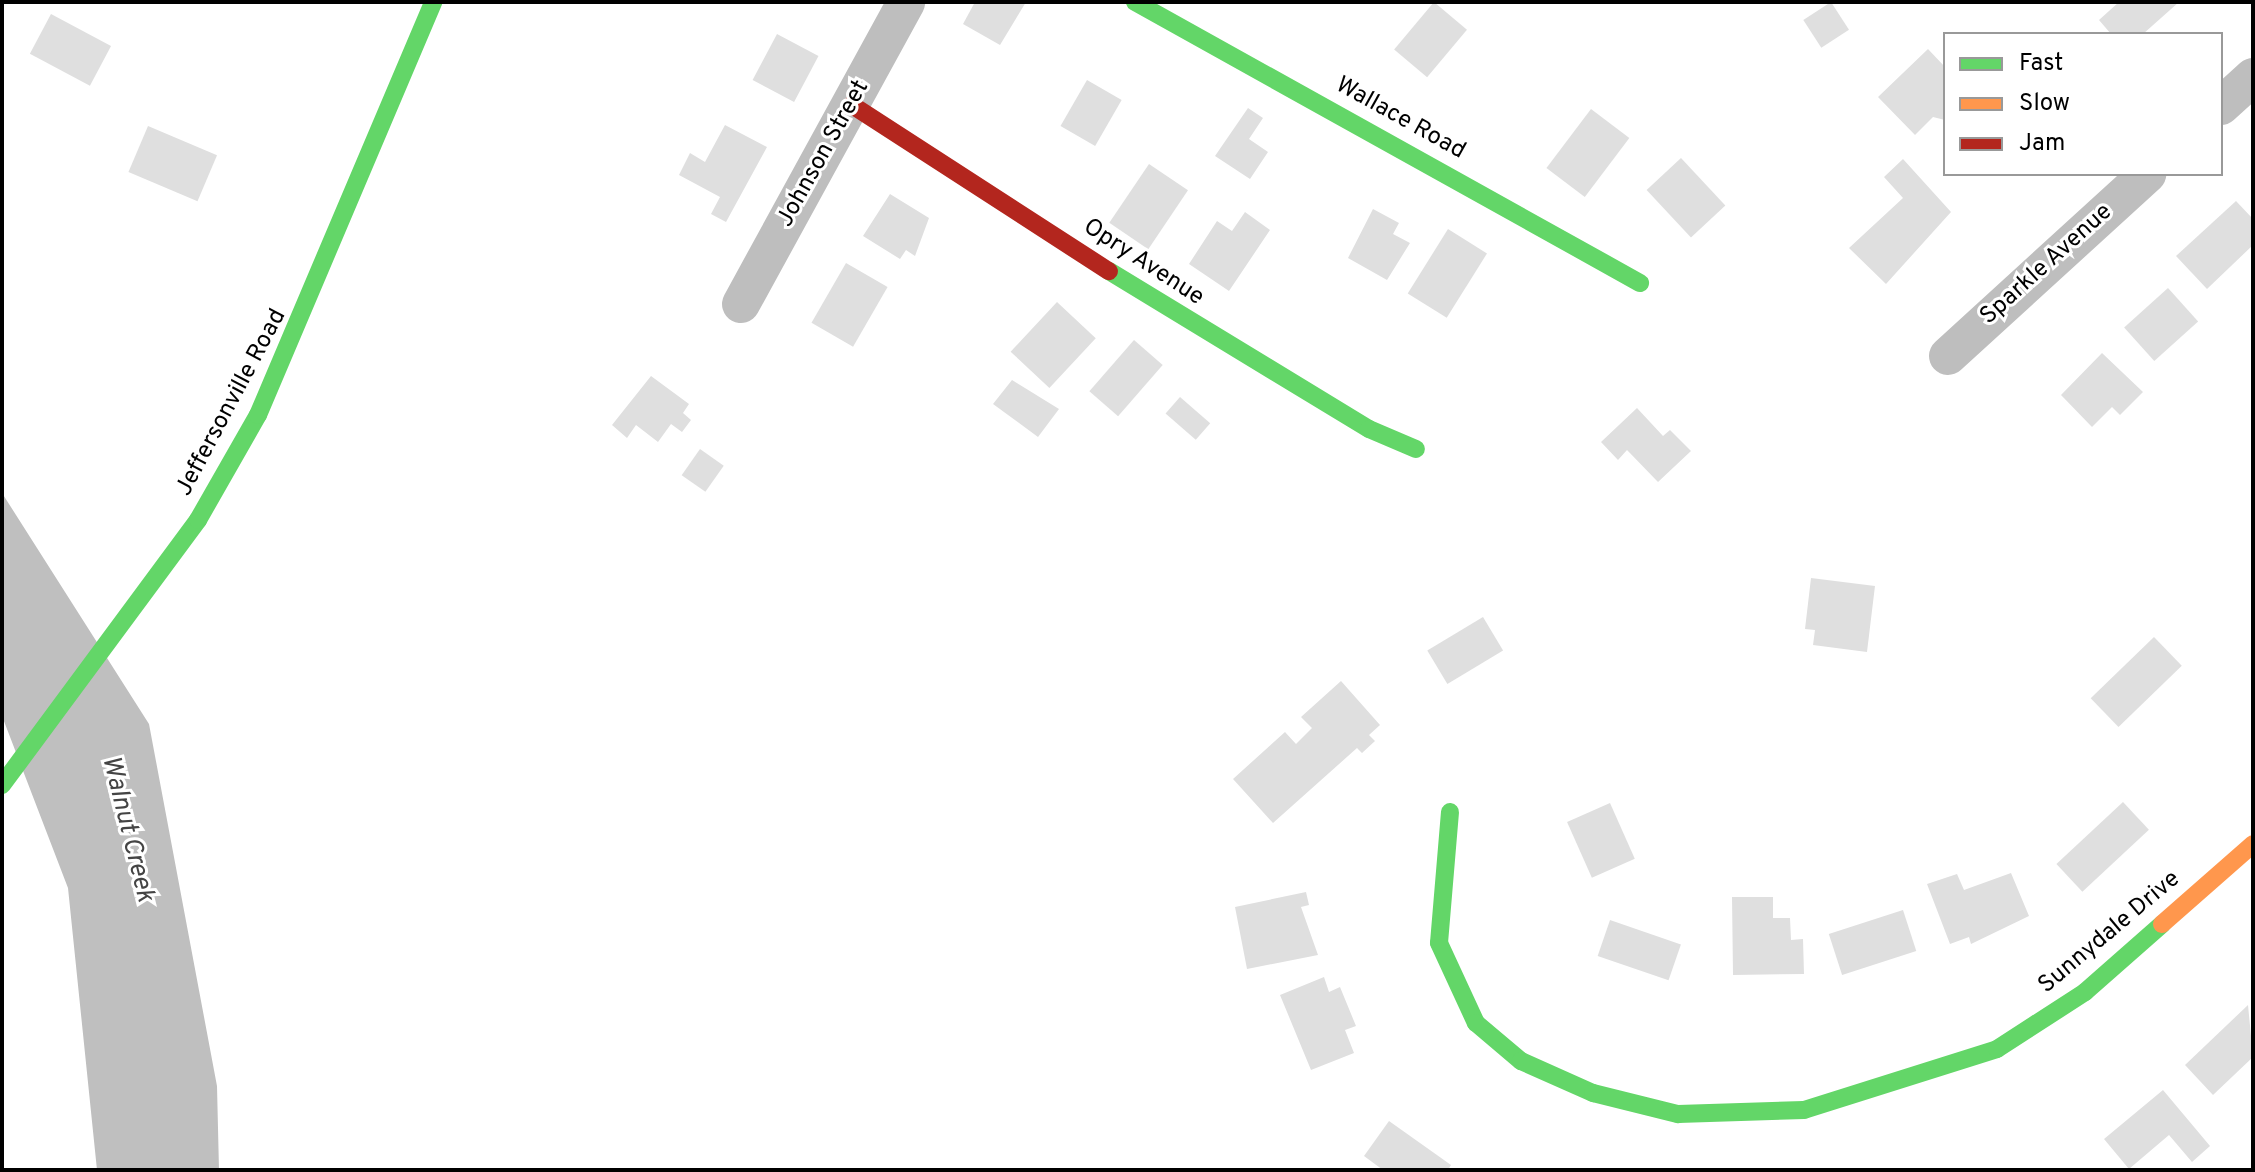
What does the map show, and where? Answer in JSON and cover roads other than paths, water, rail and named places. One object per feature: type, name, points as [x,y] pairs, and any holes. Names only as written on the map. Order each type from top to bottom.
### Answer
[{"type":"street","name":"Jeffersonville Road","points":[[2,785],[183,541],[281,369],[433,2]]},
{"type":"street","name":"Johnson Street","points":[[741,304],[906,2]]},
{"type":"street","name":"Wallace Road","points":[[1135,2],[1640,283]]},
{"type":"street","points":[[2223,104],[2253,77]]},
{"type":"street","name":"Opry Avenue","points":[[852,105],[1167,308],[1369,429],[1416,449]]},
{"type":"street","name":"Sparkle Avenue","points":[[1948,356],[2145,176]]},
{"type":"street","name":"Sunnydale Drive","points":[[1450,812],[1439,943],[1476,1023],[1550,1074],[1678,1114],[1804,1110],[1997,1049],[2085,992],[2253,844]]},
{"type":"water","name":"Walnut Creek","points":[[2,493],[149,724],[217,1086],[219,1170],[97,1170],[68,888],[2,716]]}]
